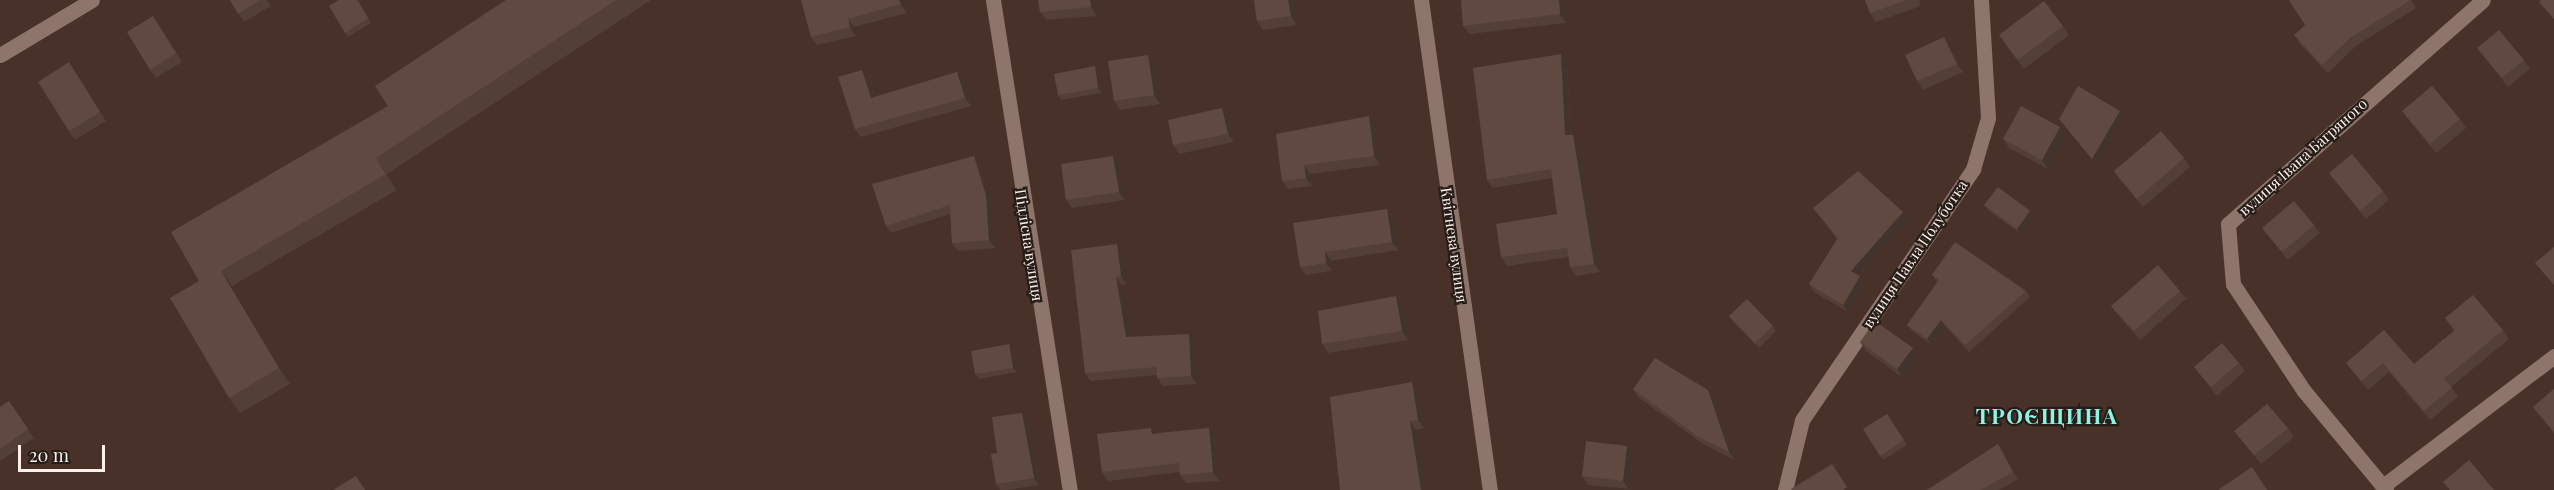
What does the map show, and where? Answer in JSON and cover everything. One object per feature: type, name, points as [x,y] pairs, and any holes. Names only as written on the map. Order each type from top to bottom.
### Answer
[{"type":"street","points":[[0,55],[92,0]]},
{"type":"street","name":"Підлісна вулиця","points":[[993,0],[1070,490]]},
{"type":"street","name":"Квітнева вулиця","points":[[1421,0],[1490,490]]},
{"type":"street","name":"вулиця Павла Полуботка","points":[[1785,490],[1802,420],[1973,169],[1988,118],[1982,0]]},
{"type":"street","name":"вулиця Івана Багряного","points":[[2385,488],[2304,391],[2233,285],[2228,224],[2483,0]]},
{"type":"street","points":[[2385,488],[2554,356]]},
{"type":"building","points":[[230,0],[260,0],[238,14]]},
{"type":"building","points":[[339,0],[357,0],[368,18],[345,33],[329,6]]},
{"type":"building","points":[[506,0],[616,0],[376,158],[386,174],[221,271],[279,368],[229,398],[170,298],[199,281],[171,232],[388,106],[375,86]]},
{"type":"building","points":[[801,0],[899,0],[901,4],[848,19],[850,27],[811,37]]},
{"type":"building","points":[[1038,0],[1090,0],[1091,7],[1040,12]]},
{"type":"building","points":[[1254,0],[1288,0],[1291,16],[1257,21]]},
{"type":"building","points":[[1461,0],[1559,0],[1560,14],[1463,26]]},
{"type":"building","points":[[1865,0],[1907,0],[1870,13]]},
{"type":"building","points":[[2289,0],[2411,0],[2350,38],[2322,65],[2294,35],[2305,25]]},
{"type":"building","points":[[2554,0],[2554,19],[2539,2]]},
{"type":"building","points":[[2044,1],[2063,26],[2018,60],[1999,35]]},
{"type":"building","points":[[153,16],[176,53],[150,70],[127,32]]},
{"type":"building","points":[[2499,30],[2524,60],[2502,78],[2477,48]]},
{"type":"building","points":[[1944,37],[1957,64],[1917,81],[1905,55]]},
{"type":"building","points":[[1561,54],[1565,135],[1573,135],[1594,264],[1570,267],[1567,248],[1501,257],[1496,224],[1557,214],[1551,169],[1487,180],[1473,68]]},
{"type":"building","points":[[1148,55],[1154,95],[1114,101],[1108,61]]},
{"type":"building","points":[[69,62],[100,112],[69,131],[38,82]]},
{"type":"building","points":[[1095,66],[1098,88],[1058,95],[1054,74]]},
{"type":"building","points":[[862,70],[871,98],[957,72],[965,98],[855,129],[838,77]]},
{"type":"building","points":[[2078,86],[2120,111],[2092,159],[2059,119]]},
{"type":"building","points":[[2432,86],[2460,119],[2430,144],[2402,111]]},
{"type":"building","points":[[2021,106],[2060,127],[2042,160],[2003,139]]},
{"type":"building","points":[[1222,108],[1228,134],[1173,145],[1168,120]]},
{"type":"building","points":[[1369,116],[1374,156],[1304,165],[1306,178],[1282,181],[1276,134]]},
{"type":"building","points":[[2161,131],[2184,158],[2137,199],[2114,171]]},
{"type":"building","points":[[2352,154],[2383,191],[2360,211],[2329,173]]},
{"type":"building","points":[[974,156],[986,195],[989,240],[952,243],[950,205],[886,226],[872,184]]},
{"type":"building","points":[[1113,156],[1119,192],[1066,200],[1061,164]]},
{"type":"building","points":[[1858,171],[1903,212],[1851,271],[1860,276],[1843,305],[1809,284],[1838,238],[1813,208]]},
{"type":"building","points":[[1998,187],[2030,211],[2017,229],[1984,205]]},
{"type":"building","points":[[2294,201],[2314,225],[2282,252],[2262,228]]},
{"type":"building","points":[[1387,209],[1392,242],[1325,252],[1326,263],[1300,267],[1293,223]]},
{"type":"building","points":[[1955,242],[2026,291],[1965,345],[1941,320],[1927,339],[1907,325],[1939,280],[1932,275]]},
{"type":"building","points":[[1117,244],[1121,276],[1116,277],[1126,337],[1189,334],[1191,376],[1157,378],[1157,367],[1085,373],[1071,250]]},
{"type":"building","points":[[2554,247],[2554,285],[2535,263]]},
{"type":"building","points":[[2158,265],[2180,291],[2134,331],[2111,306]]},
{"type":"building","points":[[2473,295],[2503,330],[2444,379],[2452,388],[2424,411],[2383,363],[2361,381],[2346,363],[2384,330],[2414,364],[2455,330],[2445,318]]},
{"type":"building","points":[[1396,296],[1402,331],[1322,344],[1318,311]]},
{"type":"building","points":[[1747,299],[1773,326],[1755,343],[1729,316]]},
{"type":"building","points":[[1875,321],[1913,348],[1897,369],[1860,342]]},
{"type":"building","points":[[2222,343],[2239,363],[2211,387],[2194,367]]},
{"type":"building","points":[[1009,344],[1013,368],[975,374],[971,351]]},
{"type":"building","points":[[1655,358],[1708,390],[1729,452],[1697,436],[1633,389]]},
{"type":"building","points":[[1412,382],[1418,420],[1410,421],[1421,490],[1340,490],[1330,397]]},
{"type":"building","points":[[2554,389],[2554,432],[2533,407]]},
{"type":"building","points":[[9,401],[28,429],[0,449],[0,407]]},
{"type":"building","points":[[2267,404],[2288,428],[2254,455],[2234,431]]},
{"type":"building","points":[[1022,413],[1034,478],[996,484],[991,454],[997,453],[992,417]]},
{"type":"building","points":[[1887,414],[1904,440],[1880,456],[1863,429]]},
{"type":"building","points":[[1151,428],[1152,434],[1209,428],[1213,472],[1180,475],[1179,463],[1102,472],[1097,434]]},
{"type":"building","points":[[1586,441],[1627,446],[1623,481],[1582,476]]},
{"type":"building","points":[[1998,444],[2013,472],[1981,490],[1927,490]]},
{"type":"building","points":[[2469,460],[2494,490],[2450,490],[2443,482]]},
{"type":"building","points":[[1832,464],[1847,487],[1843,490],[1791,489]]},
{"type":"building","points":[[2252,467],[2267,490],[2218,490]]},
{"type":"building","points":[[356,476],[365,490],[333,490]]},
{"type":"district","name":"ТРОЄЩИНА","points":[[2047,415]]}]
